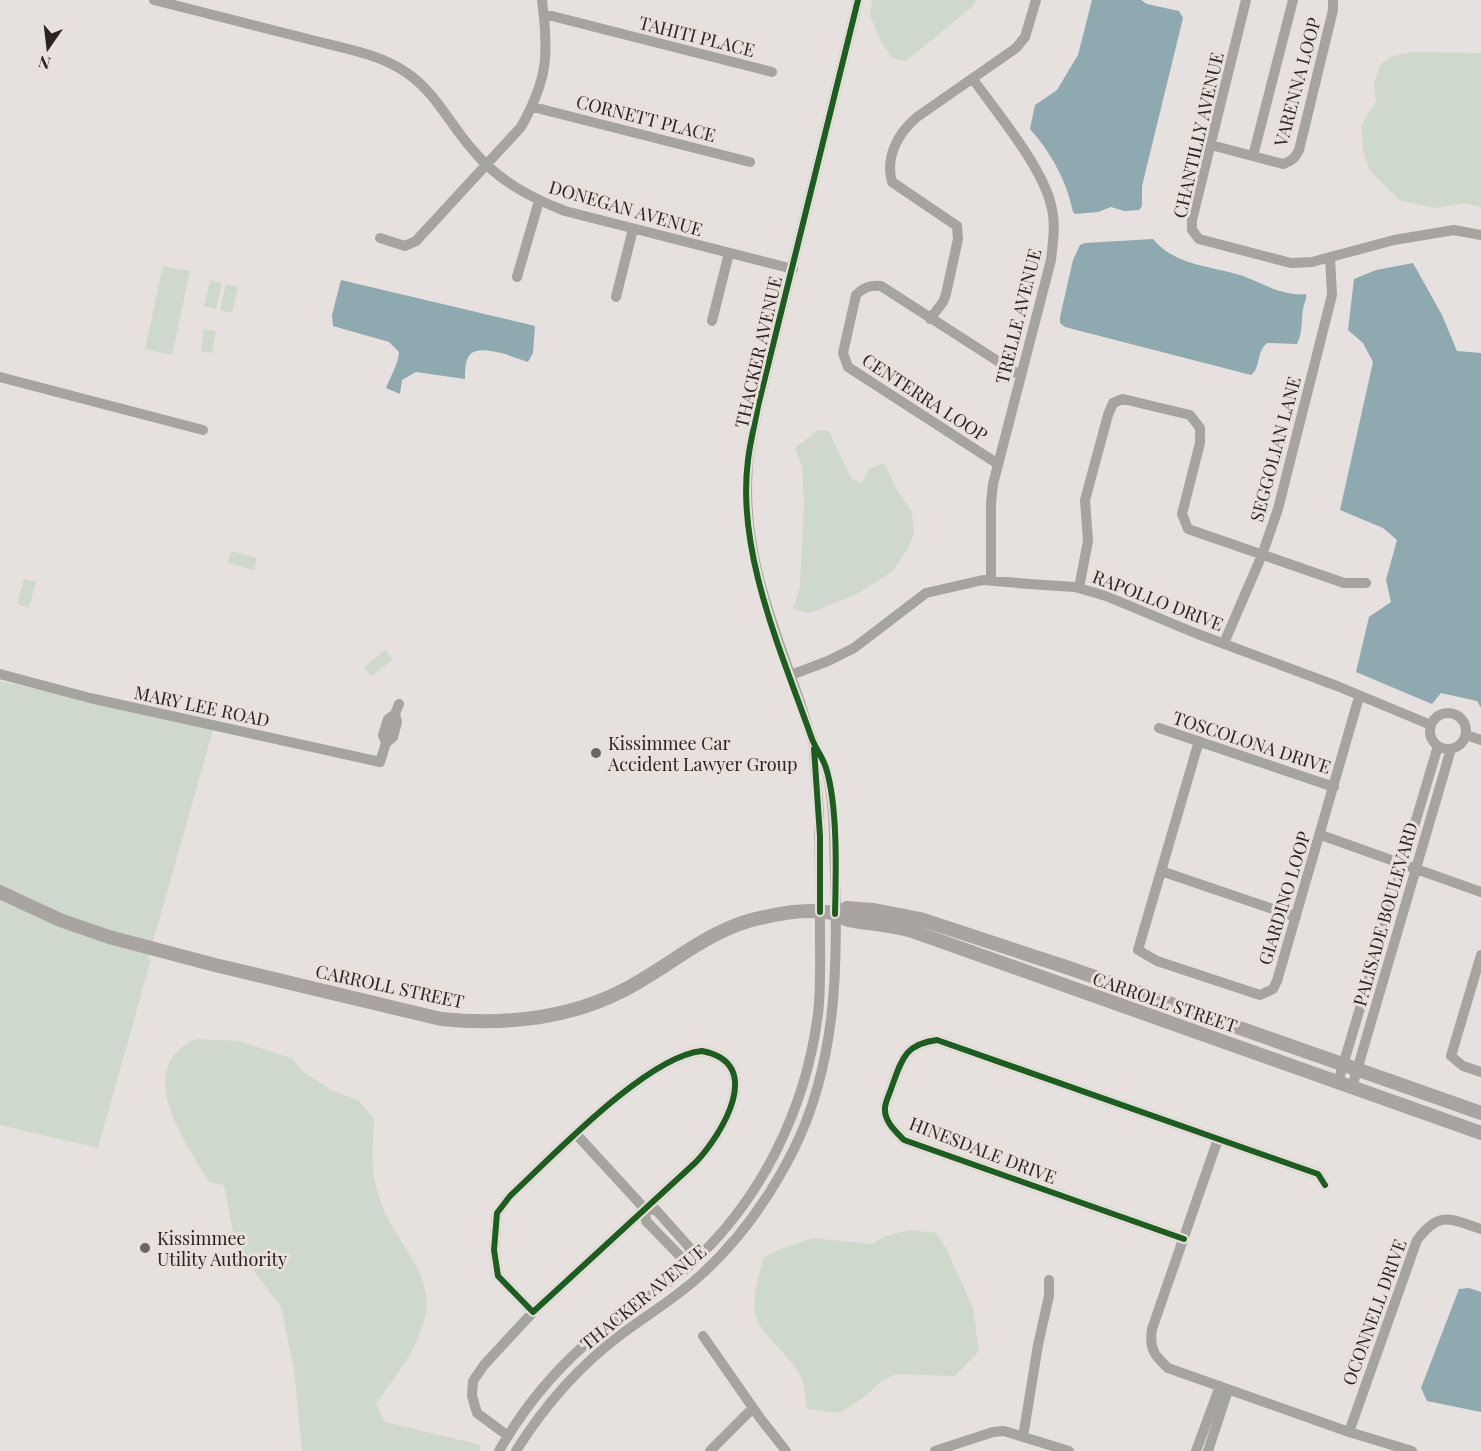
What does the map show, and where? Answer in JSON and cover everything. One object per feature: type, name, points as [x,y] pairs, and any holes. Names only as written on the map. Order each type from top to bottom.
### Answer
[{"type":"main road","name":"CARROLL STREET","points":[[0,892],[60,920],[154,950],[431,1017],[467,1022],[542,1017],[577,1008],[623,991],[699,943],[740,924],[764,917],[808,911],[836,914],[846,920],[894,926],[948,944],[1481,1133]]},
{"type":"main road","name":"CARROLL STREET","points":[[836,914],[847,908],[874,910],[920,919],[1069,968],[1481,1113]]},
{"type":"main road","points":[[948,944],[960,942],[1054,975],[1069,968]]},
{"type":"street","name":"DONEGAN AVENUE","points":[[154,0],[343,48],[396,66],[414,78],[432,97],[472,150],[496,175],[539,201],[565,211],[793,270]]},
{"type":"street","points":[[380,238],[405,246],[416,241],[486,164],[508,144],[521,127],[533,107],[544,75],[546,40],[542,0]]},
{"type":"street","name":"THACKER AVENUE","points":[[516,1451],[549,1404],[582,1368],[622,1334],[657,1310],[703,1273],[730,1246],[765,1200],[794,1150],[809,1115],[825,1058],[834,1007],[836,914],[832,802],[826,768],[814,743],[763,597],[750,542],[747,489],[748,461],[758,406],[858,0]]},
{"type":"street","points":[[930,319],[946,294],[958,239],[957,226],[892,182],[889,162],[905,127],[1016,48],[1024,37],[1036,0]]},
{"type":"street","name":"CHANTILLY AVENUE","points":[[1246,0],[1192,220],[1192,230],[1199,239],[1291,264],[1330,257],[1394,240],[1454,230],[1481,235]]},
{"type":"street","points":[[1253,156],[1293,0]]},
{"type":"street","name":"VARENNA LOOP","points":[[1211,145],[1283,164],[1301,160],[1299,150],[1333,10],[1333,0]]},
{"type":"street","name":"TAHITI PLACE","points":[[544,15],[772,72]]},
{"type":"street","name":"TRELLE AVENUE","points":[[973,79],[1032,162],[1044,184],[1051,205],[1054,233],[1051,260],[998,464],[991,503],[992,581]]},
{"type":"street","name":"CORNETT PLACE","points":[[533,107],[750,162]]},
{"type":"street","points":[[517,277],[539,201]]},
{"type":"street","points":[[616,297],[633,229]]},
{"type":"street","points":[[712,321],[729,253]]},
{"type":"street","name":"SEGGOLIAN LANE","points":[[1224,643],[1262,555],[1278,509],[1332,295],[1330,257]]},
{"type":"street","name":"CENTERRA LOOP","points":[[998,464],[848,367],[844,362],[843,353],[856,295],[862,288],[872,285],[881,286],[1021,375]]},
{"type":"street","points":[[0,377],[203,430]]},
{"type":"street","points":[[1079,588],[1088,541],[1085,500],[1108,415],[1113,403],[1124,399],[1190,415],[1200,428],[1182,514],[1188,529],[1344,583],[1366,583]]},
{"type":"street","name":"RAPOLLO DRIVE","points":[[791,675],[844,654],[874,634],[926,592],[983,580],[1079,588],[1106,596],[1431,725]]},
{"type":"street","name":"MARY LEE ROAD","points":[[0,674],[90,698],[380,762],[386,743],[383,735],[388,718],[397,709]]},
{"type":"street","name":"GIARDINO LOOP","points":[[1199,741],[1138,950],[1157,961],[1260,995],[1273,990],[1359,697]]},
{"type":"street","points":[[1449,712],[1463,720],[1466,735],[1458,747],[1450,749],[1438,746],[1432,741],[1431,725],[1435,718],[1449,712]]},
{"type":"street","name":"TOSCOLONA DRIVE","points":[[1158,728],[1334,786]]},
{"type":"street","points":[[1466,735],[1481,740]]},
{"type":"street","name":"THACKER AVENUE","points":[[499,1451],[543,1388],[582,1348],[602,1330],[668,1284],[730,1222],[751,1194],[772,1159],[796,1106],[811,1053],[818,1012],[819,826],[814,777],[814,743]]},
{"type":"street","name":"PALISADE BOULEVARD","points":[[1338,1082],[1438,746]]},
{"type":"street","name":"PALISADE BOULEVARD","points":[[1352,1087],[1450,749]]},
{"type":"street","points":[[1320,835],[1481,892]]},
{"type":"street","points":[[1161,871],[1296,917]]},
{"type":"street","points":[[1481,955],[1477,981],[1451,1056],[1463,1066],[1481,1072]]},
{"type":"street","name":"HINESDALE DRIVE","points":[[1184,1239],[903,1140],[890,1125],[884,1109],[902,1060],[910,1049],[923,1042],[937,1040],[1218,1139]]},
{"type":"street","points":[[508,1436],[477,1413],[472,1396],[473,1381],[484,1365],[533,1312],[696,1162],[715,1140],[735,1092],[736,1082],[729,1065],[722,1058],[713,1053],[690,1052],[623,1092],[510,1196],[497,1213],[494,1250],[498,1276],[533,1312]]},
{"type":"street","points":[[576,1134],[645,1209],[646,1221],[681,1257],[692,1261],[703,1273]]},
{"type":"street","points":[[1325,1185],[1318,1174],[1218,1139],[1152,1329],[1150,1343],[1156,1357],[1168,1368],[1349,1432],[1412,1451]]},
{"type":"street","name":"OCONNELL DRIVE","points":[[1349,1432],[1417,1240],[1427,1227],[1438,1219],[1452,1220],[1481,1229]]},
{"type":"street","points":[[1023,1437],[1038,1345],[1049,1296],[1049,1280]]},
{"type":"street","points":[[703,1336],[782,1449],[786,1451]]},
{"type":"street","points":[[1196,1451],[1224,1388]]},
{"type":"street","points":[[1208,1451],[1224,1388]]},
{"type":"street","points":[[710,1451],[753,1408]]},
{"type":"street","points":[[935,1451],[993,1432],[1004,1431],[1069,1451]]},
{"type":"green space","points":[[872,0],[976,0],[973,6],[906,61],[893,58],[882,44],[870,15]]},
{"type":"green space","points":[[1413,52],[1481,53],[1481,207],[1462,203],[1436,208],[1401,201],[1371,172],[1364,156],[1361,126],[1376,101],[1374,84],[1381,64],[1393,56]]},
{"type":"green space","points":[[163,266],[190,271],[172,355],[145,349]]},
{"type":"green space","points":[[210,280],[222,283],[216,309],[204,306]]},
{"type":"green space","points":[[226,284],[238,287],[232,313],[220,310]]},
{"type":"green space","points":[[204,329],[216,331],[212,353],[201,351]]},
{"type":"green space","points":[[818,430],[829,431],[851,478],[861,483],[869,469],[884,463],[897,490],[912,512],[914,534],[893,571],[857,594],[810,613],[793,609],[800,587],[804,506],[802,466],[795,448]]},
{"type":"green space","points":[[231,551],[257,558],[254,570],[228,563]]},
{"type":"green space","points":[[24,579],[36,582],[29,608],[17,604]]},
{"type":"green space","points":[[385,650],[393,660],[371,676],[364,667]]},
{"type":"green space","points":[[0,681],[213,730],[152,945],[62,916],[0,887]]},
{"type":"green space","points":[[0,897],[150,953],[148,958],[151,959],[98,1148],[0,1125]]},
{"type":"green space","points":[[196,1039],[239,1041],[291,1058],[304,1072],[331,1090],[358,1100],[374,1119],[372,1162],[376,1187],[387,1217],[421,1276],[427,1300],[423,1325],[413,1349],[376,1404],[385,1422],[481,1445],[479,1451],[302,1451],[294,1370],[281,1307],[236,1247],[224,1185],[209,1182],[177,1127],[169,1106],[165,1087],[167,1068],[177,1052]]},
{"type":"green space","points":[[910,1230],[936,1233],[946,1248],[973,1308],[979,1351],[955,1376],[897,1374],[882,1380],[868,1394],[840,1413],[807,1409],[801,1377],[762,1329],[755,1313],[755,1292],[763,1258],[783,1248],[813,1238],[872,1244],[885,1236]]},
{"type":"water","points":[[1092,0],[1141,0],[1147,4],[1179,11],[1183,18],[1142,186],[1142,206],[1139,210],[1124,211],[1111,207],[1098,212],[1075,214],[1057,168],[1045,147],[1030,129],[1035,105],[1057,90],[1078,55]]},
{"type":"water","points":[[1153,239],[1172,255],[1183,260],[1243,276],[1273,289],[1306,294],[1297,344],[1267,343],[1251,375],[1065,327],[1060,323],[1073,260],[1080,245]]},
{"type":"water","points":[[1413,263],[1442,315],[1457,351],[1481,353],[1481,708],[1477,701],[1441,693],[1432,704],[1356,672],[1369,617],[1391,602],[1386,580],[1397,540],[1383,528],[1340,510],[1373,362],[1363,343],[1348,330],[1354,279],[1376,270]]},
{"type":"water","points":[[341,280],[535,326],[533,353],[528,362],[497,352],[480,350],[469,356],[465,379],[416,372],[402,380],[400,394],[386,388],[396,366],[399,352],[389,342],[333,326],[332,315]]},
{"type":"water","points":[[1469,1288],[1481,1292],[1481,1412],[1427,1401],[1421,1388],[1459,1289]]},
{"type":"cycle path","points":[[835,914],[835,840],[830,784],[825,764],[812,739],[764,602],[755,566],[746,495],[749,453],[758,406],[858,0]]},
{"type":"cycle path","points":[[814,749],[820,836],[820,912]]},
{"type":"cycle path","points":[[1184,1239],[904,1140],[888,1121],[885,1108],[906,1054],[918,1045],[937,1040],[1318,1174],[1325,1185]]},
{"type":"cycle path","points":[[702,1051],[721,1058],[732,1069],[735,1084],[733,1100],[717,1135],[696,1162],[533,1312],[498,1276],[494,1250],[497,1213],[510,1196],[575,1134],[628,1089],[655,1070],[680,1057],[702,1051]]},
{"type":"place","name":"Kissimmee Car Accident Lawyer Group","points":[[596,753]]},
{"type":"place","name":"Kissimmee Utility Authority","points":[[145,1248]]}]
